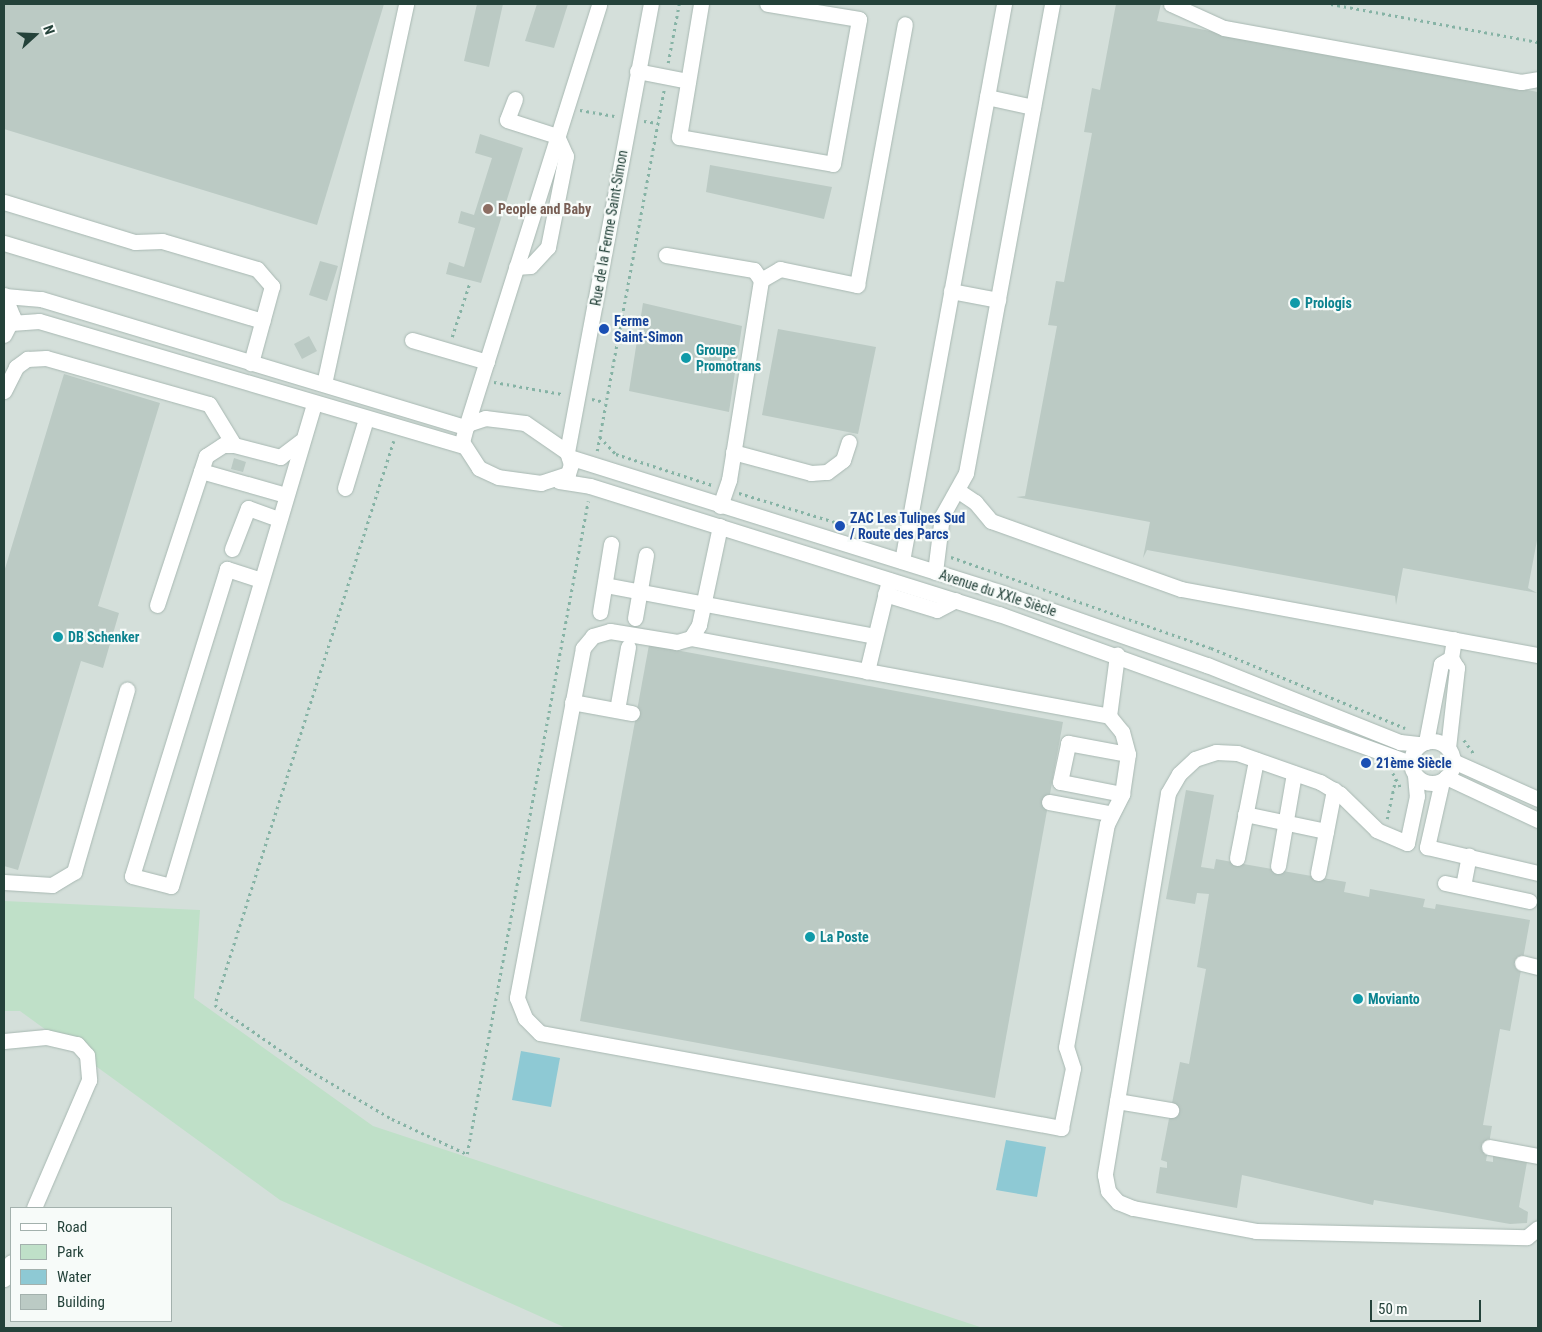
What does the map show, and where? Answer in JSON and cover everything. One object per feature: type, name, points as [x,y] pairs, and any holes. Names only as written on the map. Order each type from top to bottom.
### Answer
[{"type":"street","points":[[324,384],[406,4]]},
{"type":"street","points":[[5,296],[12,308],[8,329],[39,321],[398,429],[463,446],[466,425],[482,380],[599,4]]},
{"type":"street","name":"Rue de la Ferme Saint-Simon","points":[[559,480],[568,474],[568,454],[628,118],[651,4]]},
{"type":"street","points":[[702,4],[679,137],[833,164],[860,19],[767,4]]},
{"type":"street","points":[[902,561],[1004,4]]},
{"type":"street","points":[[935,572],[942,516],[966,474],[1052,4]]},
{"type":"street","points":[[1171,4],[1224,28],[1521,82],[1538,79]]},
{"type":"street","points":[[761,280],[780,269],[857,285],[905,24]]},
{"type":"street","points":[[637,71],[688,81]]},
{"type":"street","points":[[987,98],[1033,107]]},
{"type":"street","points":[[515,99],[507,120],[557,136],[566,156],[548,247],[530,266],[516,267]]},
{"type":"street","points":[[4,202],[135,242],[162,241],[257,269],[272,286],[250,363]]},
{"type":"street","points":[[4,243],[262,321]]},
{"type":"street","points":[[666,255],[754,270],[761,280],[733,452],[720,506]]},
{"type":"street","points":[[951,291],[998,300]]},
{"type":"street","points":[[5,296],[41,300],[466,425]]},
{"type":"street","points":[[412,340],[487,362]]},
{"type":"street","points":[[4,391],[16,366],[27,359],[46,358],[193,397],[209,404],[221,417],[234,445]]},
{"type":"street","points":[[261,580],[227,569],[132,876],[170,886],[314,404]]},
{"type":"street","name":"Avenue du XXIe Siècle","points":[[466,425],[485,418],[524,422],[568,454],[595,464],[720,506],[935,572],[1207,665],[1400,742],[1425,740],[1450,755]]},
{"type":"street","points":[[345,488],[366,419]]},
{"type":"street","points":[[158,605],[201,471],[212,451],[234,445],[280,457],[303,438]]},
{"type":"street","points":[[733,452],[811,473],[827,472],[843,460],[849,442]]},
{"type":"street","name":"Avenue du XXIe Siècle","points":[[463,446],[479,468],[498,477],[522,483],[559,480],[590,486],[720,526],[887,587],[956,600],[1117,655],[1412,769],[1430,783],[1444,779]]},
{"type":"street","points":[[201,471],[286,495]]},
{"type":"street","points":[[957,490],[975,502],[991,520],[1182,589],[1538,654]]},
{"type":"street","points":[[232,549],[248,508],[280,519]]},
{"type":"street","points":[[691,638],[703,604],[720,526]]},
{"type":"street","points":[[600,612],[611,544]]},
{"type":"street","points":[[635,618],[646,555]]},
{"type":"street","points":[[604,585],[874,636]]},
{"type":"street","points":[[867,670],[887,587]]},
{"type":"street","points":[[610,631],[677,642],[691,638],[867,670],[1109,716],[1122,732],[1128,754],[1122,794],[1109,813],[1066,1047],[1073,1068],[1061,1128],[540,1033],[525,1018],[517,998],[583,648],[593,636],[610,631]]},
{"type":"street","points":[[1427,847],[1450,755],[1447,729],[1458,668],[1451,658],[1454,639]]},
{"type":"street","points":[[617,710],[628,646]]},
{"type":"street","points":[[1109,716],[1117,655]]},
{"type":"street","points":[[1407,843],[1417,796],[1412,769],[1425,740],[1441,664],[1451,658]]},
{"type":"street","points":[[4,882],[52,885],[74,872],[127,690]]},
{"type":"street","points":[[572,702],[632,713]]},
{"type":"street","points":[[1122,794],[1060,782],[1068,743],[1128,754]]},
{"type":"street","points":[[1538,873],[1407,843],[1384,833],[1334,790],[1294,773],[1256,760],[1216,752],[1195,759],[1179,774],[1168,793],[1105,1175],[1113,1196],[1133,1208],[1256,1231],[1527,1237],[1538,1228]]},
{"type":"street","points":[[1450,755],[1538,799]]},
{"type":"street","points":[[1237,858],[1256,760]]},
{"type":"street","points":[[1278,866],[1294,773]]},
{"type":"street","points":[[1444,779],[1538,820]]},
{"type":"street","points":[[1318,873],[1334,790]]},
{"type":"street","points":[[1049,802],[1109,813]]},
{"type":"street","points":[[1245,814],[1326,831]]},
{"type":"street","points":[[1463,886],[1469,856]]},
{"type":"street","points":[[1445,884],[1463,886],[1529,901]]},
{"type":"street","points":[[1522,963],[1538,966]]},
{"type":"street","points":[[4,1041],[46,1037],[78,1044],[87,1055],[89,1080],[34,1207]]},
{"type":"street","points":[[1117,1102],[1171,1110]]},
{"type":"street","points":[[1489,1147],[1538,1156]]},
{"type":"street","points":[[4,1279],[10,1264]]},
{"type":"path","points":[[595,464],[679,4]]},
{"type":"path","points":[[1330,4],[1538,42]]},
{"type":"path","points":[[566,108],[658,123]]},
{"type":"path","points":[[448,350],[469,285]]},
{"type":"path","points":[[482,380],[606,402]]},
{"type":"path","points":[[398,429],[215,1005],[309,1070],[392,1118],[467,1154],[590,486]]},
{"type":"path","points":[[1406,726],[1425,740]]},
{"type":"path","points":[[1447,729],[1456,731],[1475,755],[1484,759]]},
{"type":"path","points":[[1384,833],[1395,778]]},
{"type":"shaded area","points":[[4,4],[1538,4],[1538,1328],[4,1328]]},
{"type":"green space","points":[[4,901],[200,910],[194,998],[373,1126],[983,1328],[566,1328],[280,1200],[20,1011],[4,1011]]},
{"type":"water","points":[[521,1051],[560,1058],[551,1107],[512,1100]]},
{"type":"water","points":[[1006,1140],[1046,1147],[1037,1197],[996,1190]]},
{"type":"building","points":[[4,4],[384,4],[317,225],[4,129]]},
{"type":"building","points":[[477,4],[503,4],[489,67],[464,61]]},
{"type":"building","points":[[537,4],[568,4],[554,48],[525,41]]},
{"type":"building","name":"Prologis","points":[[1116,4],[1161,4],[1157,21],[1538,92],[1538,535],[1528,588],[1537,593],[1403,568],[1396,605],[1395,596],[1235,566],[1147,550],[1143,558],[1150,522],[1016,497],[1025,496],[1057,326],[1048,325],[1056,281],[1064,282],[1092,133],[1084,132],[1092,88],[1100,90]]},
{"type":"building","name":"People and Baby","points":[[480,134],[523,148],[481,283],[446,274],[449,262],[464,267],[475,228],[458,223],[461,211],[474,215],[492,158],[475,153]]},
{"type":"building","points":[[710,165],[832,187],[824,219],[706,192]]},
{"type":"building","points":[[320,261],[338,266],[327,301],[309,295]]},
{"type":"building","name":"Groupe Promotrans","points":[[643,303],[742,326],[729,412],[629,391]]},
{"type":"building","name":"Groupe Promotrans","points":[[778,329],[876,347],[858,434],[762,415]]},
{"type":"building","points":[[309,336],[317,351],[302,359],[294,344]]},
{"type":"building","name":"DB Schenker","points":[[64,374],[160,403],[98,606],[119,613],[103,668],[81,661],[18,870],[4,866],[4,572]]},
{"type":"building","points":[[234,458],[246,462],[243,472],[231,469]]},
{"type":"building","name":"La Poste","points":[[649,645],[1063,722],[995,1098],[580,1021]]},
{"type":"building","name":"Movianto","points":[[1186,790],[1214,795],[1201,867],[1214,869],[1216,859],[1346,882],[1344,892],[1369,897],[1370,889],[1425,899],[1423,907],[1435,909],[1436,904],[1530,920],[1510,1031],[1500,1029],[1483,1125],[1492,1126],[1486,1161],[1493,1162],[1493,1156],[1527,1162],[1519,1207],[1528,1212],[1527,1223],[1510,1224],[1374,1200],[1373,1205],[1242,1175],[1237,1208],[1156,1193],[1160,1167],[1167,1168],[1167,1162],[1161,1160],[1180,1062],[1189,1064],[1206,969],[1197,967],[1209,894],[1197,893],[1195,904],[1166,899]]},
{"type":"place","name":"People and Baby","points":[[488,209]]},
{"type":"place","name":"Prologis","points":[[1295,303]]},
{"type":"place","name":"Ferme Saint-Simon","points":[[604,329]]},
{"type":"place","name":"Groupe Promotrans","points":[[686,358]]},
{"type":"place","name":"ZAC Les Tulipes Sud / Route des Parcs","points":[[840,526]]},
{"type":"place","name":"DB Schenker","points":[[58,637]]},
{"type":"place","name":"21ème Siècle","points":[[1366,763]]},
{"type":"place","name":"La Poste","points":[[810,937]]},
{"type":"place","name":"Movianto","points":[[1358,999]]}]
